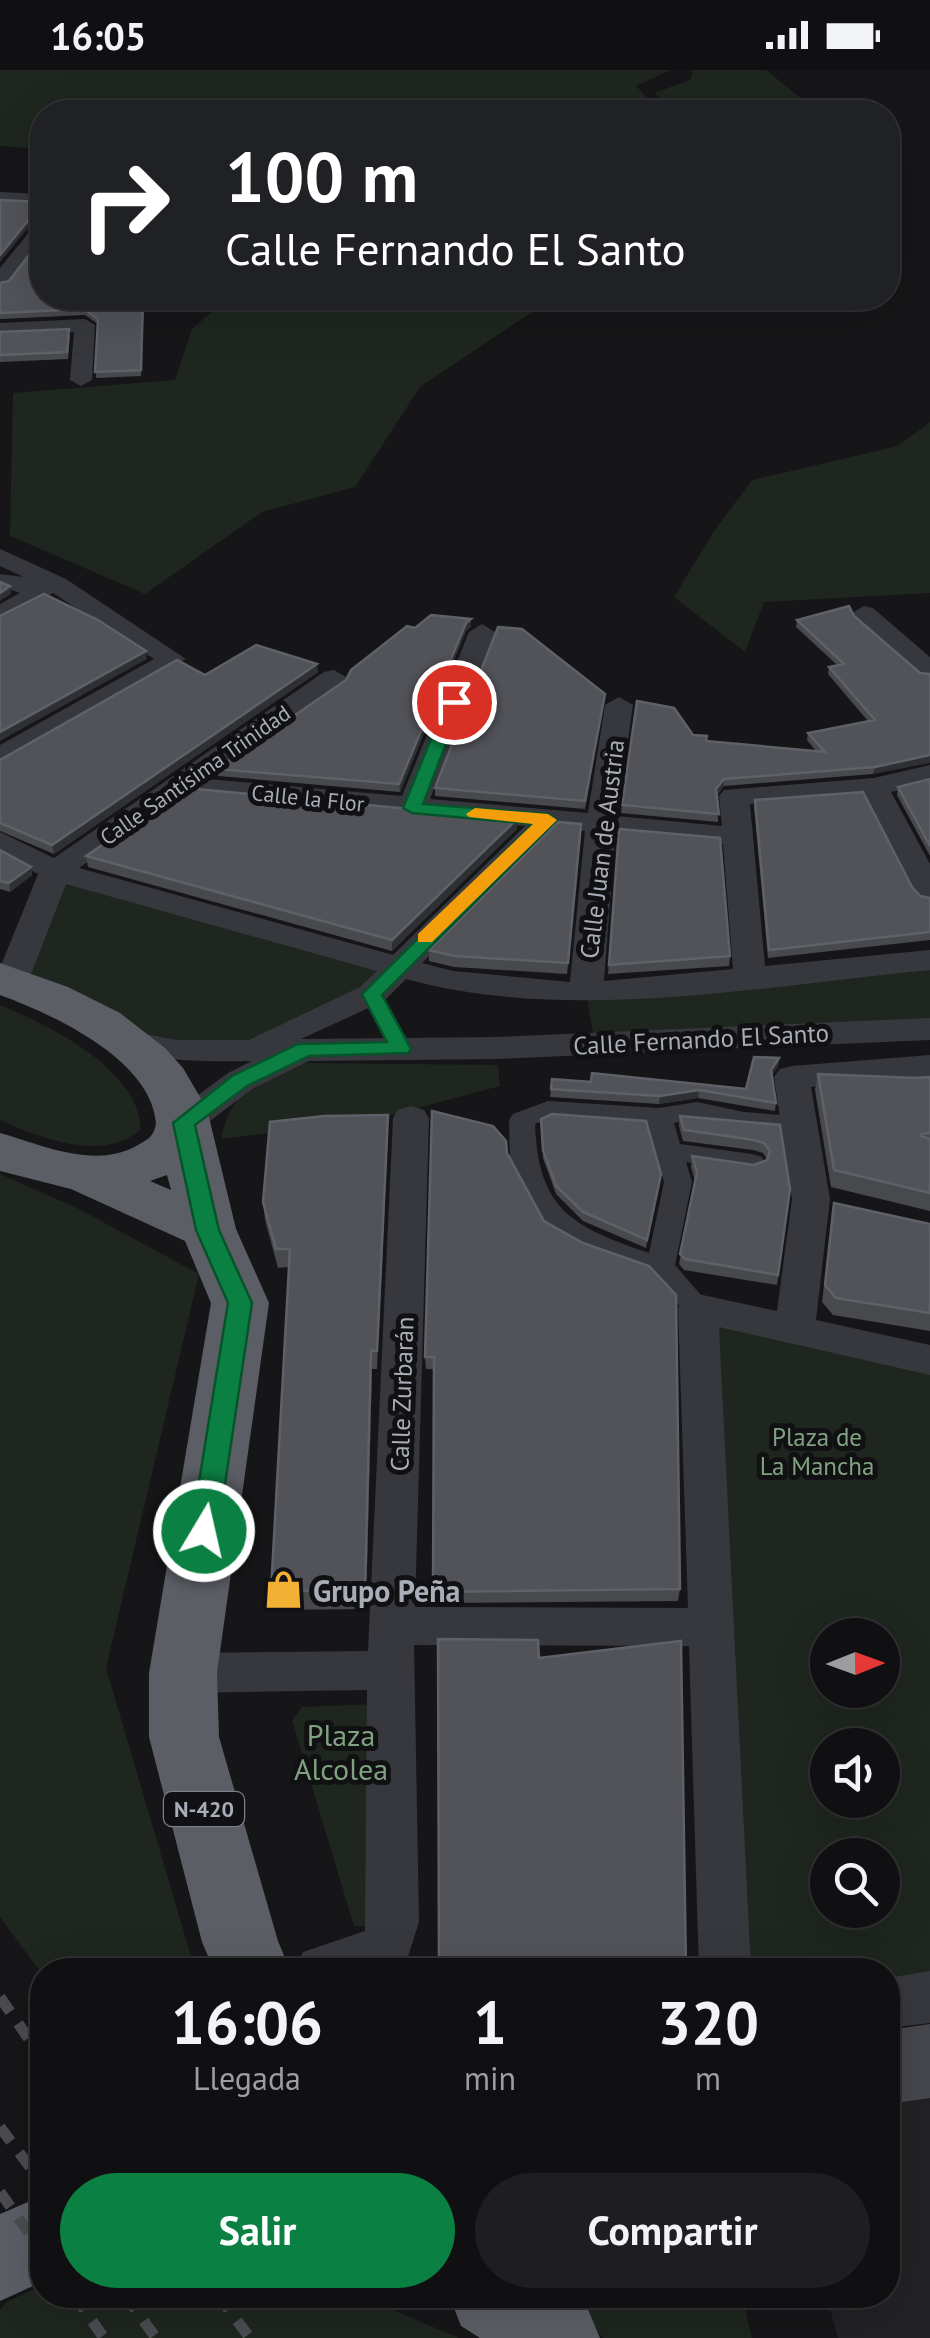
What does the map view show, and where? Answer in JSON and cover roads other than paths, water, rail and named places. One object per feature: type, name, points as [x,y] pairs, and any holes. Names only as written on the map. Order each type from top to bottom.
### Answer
[{"type":"highway","points":[[0,1151],[79,1172],[118,1174],[148,1166],[174,1148],[183,1126],[167,1082],[149,1062],[123,1041],[56,1000],[6,980]]},
{"type":"highway","name":"N-420","points":[[183,1126],[208,1230],[240,1303],[182,1673],[184,1736],[248,1958]]},
{"type":"highway","points":[[79,1172],[208,1230]]},
{"type":"highway","points":[[0,2258],[30,2244]]},
{"type":"highway","points":[[516,2308],[556,2338]]},
{"type":"main road","points":[[900,2065],[930,2061]]},
{"type":"street","points":[[0,197],[30,198]]},
{"type":"street","points":[[0,238],[30,237]]},
{"type":"street","points":[[7,278],[30,249]]},
{"type":"street","points":[[0,329],[85,325],[81,380]]},
{"type":"street","points":[[0,556],[57,584],[173,659],[0,757]]},
{"type":"street","points":[[0,576],[41,592],[0,615]]},
{"type":"street","points":[[864,614],[930,671]]},
{"type":"street","points":[[412,808],[482,632]]},
{"type":"street","name":"Calle Santísima Trinidad","points":[[55,872],[334,678]]},
{"type":"street","name":"Calle Juan de Austria","points":[[586,993],[601,825],[619,704]]},
{"type":"street","points":[[750,978],[734,796],[874,787],[930,774]]},
{"type":"street","name":"Calle la Flor","points":[[179,785],[736,836]]},
{"type":"street","points":[[874,787],[930,892]]},
{"type":"street","points":[[395,967],[548,820]]},
{"type":"street","name":"Calle Fernando El Santo","points":[[0,840],[55,872],[451,981],[586,993],[930,960]]},
{"type":"street","points":[[6,980],[55,872]]},
{"type":"street","name":"Calle Fernando El Santo","points":[[253,1048],[372,994],[395,967]]},
{"type":"street","name":"Calle Fernando El Santo","points":[[472,1048],[586,993]]},
{"type":"street","points":[[372,994],[401,1049]]},
{"type":"street","name":"Calle Fernando El Santo","points":[[123,1041],[178,1051],[472,1048],[930,1029]]},
{"type":"street","name":"Calle Fernando El Santo","points":[[183,1126],[240,1081],[306,1049]]},
{"type":"street","name":"Calle Fernando El Santo","points":[[799,1123],[792,1077],[930,1066]]},
{"type":"street","points":[[796,1330],[828,1203],[799,1123],[744,1121],[697,1110],[659,1117],[548,1110],[522,1120],[523,1163],[555,1222],[594,1244],[660,1267],[698,1308],[796,1330],[930,1360]]},
{"type":"street","points":[[659,1117],[678,1182],[660,1267]]},
{"type":"street","name":"Calle Zurbarán","points":[[392,1648],[411,1118]]},
{"type":"street","points":[[670,1153],[696,1153],[752,1163]]},
{"type":"street","points":[[698,1308],[725,1958]]},
{"type":"street","points":[[182,1673],[392,1648],[712,1627]]},
{"type":"street","points":[[359,1958],[386,1949],[390,1936],[392,1648]]},
{"type":"street","points":[[900,2000],[930,1996]]},
{"type":"railway","points":[[0,1997],[30,2041]]},
{"type":"railway","points":[[0,2127],[30,2167]]},
{"type":"railway","points":[[0,2192],[30,2234]]},
{"type":"railway","points":[[83,2308],[104,2338]]},
{"type":"railway","points":[[134,2308],[156,2338]]},
{"type":"railway","points":[[228,2308],[250,2338]]},
{"type":"place","name":"Grupo Peña","points":[[283,1590]]},
{"type":"park label","name":"Plaza de La Mancha","points":[[817,1452]]},
{"type":"park label","name":"Plaza Alcolea","points":[[341,1751]]}]
